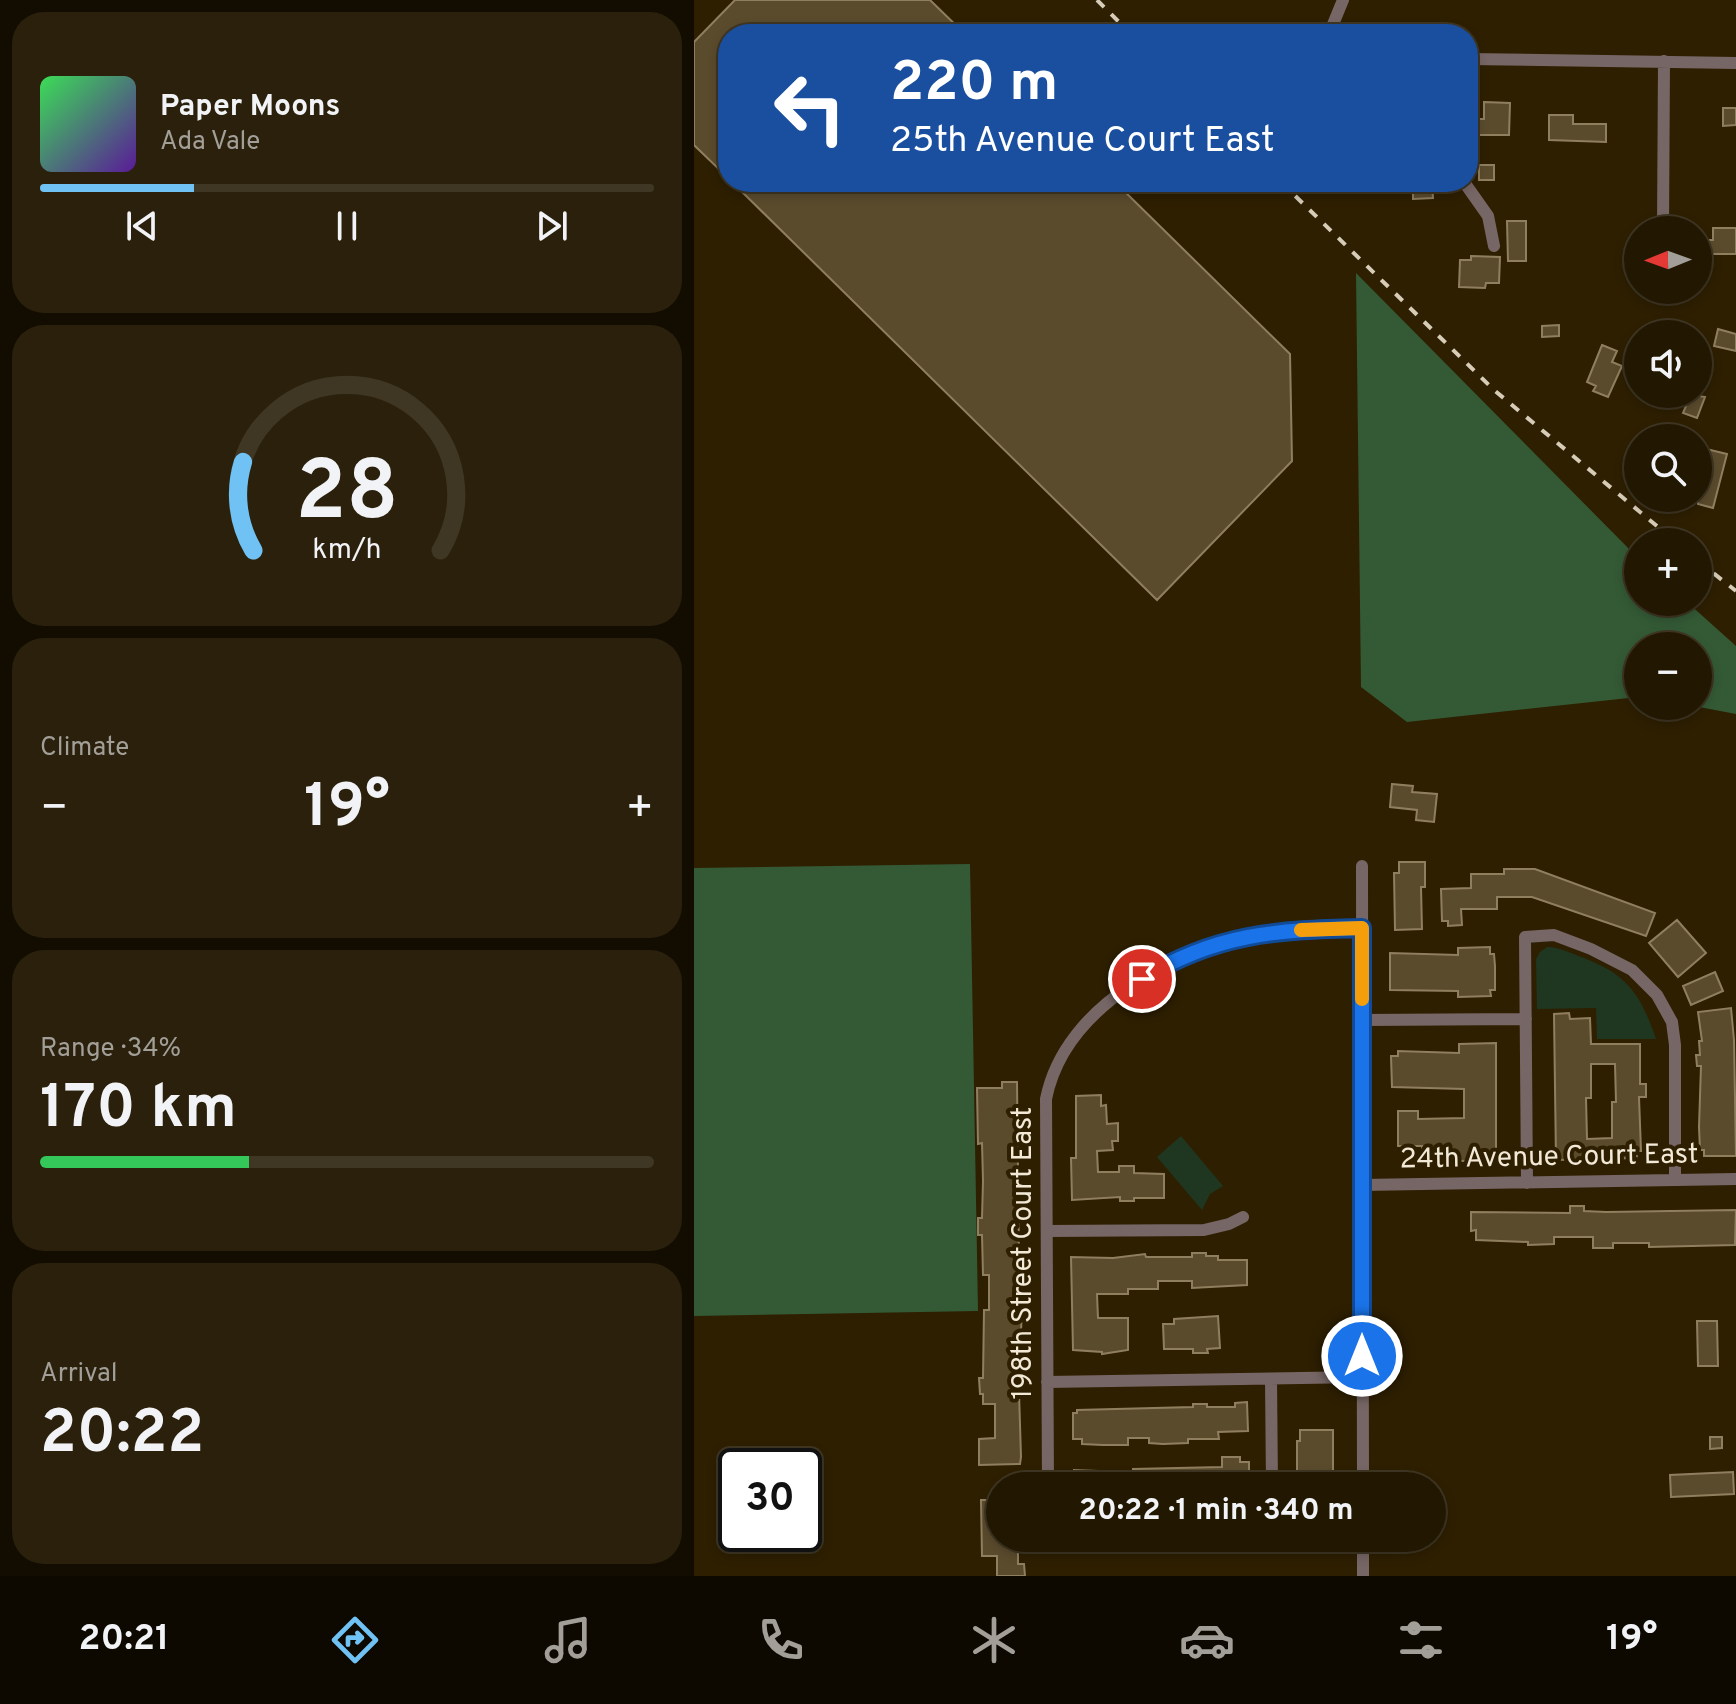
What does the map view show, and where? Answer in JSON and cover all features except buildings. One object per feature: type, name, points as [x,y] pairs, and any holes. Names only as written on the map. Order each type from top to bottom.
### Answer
[{"type":"street","points":[[1333,24],[1343,0]]},
{"type":"street","points":[[1478,59],[1736,63]]},
{"type":"street","points":[[1663,216],[1664,61]]},
{"type":"street","points":[[1471,192],[1488,216],[1494,246]]},
{"type":"street","points":[[1362,866],[1363,1472]]},
{"type":"street","name":"198th Street Court East","points":[[1048,1472],[1046,1099],[1066,1047],[1080,1029],[1125,990],[1192,953],[1272,931],[1362,928]]},
{"type":"street","points":[[1527,1183],[1525,937],[1554,935],[1632,970],[1657,995],[1672,1022],[1675,1045],[1675,1180]]},
{"type":"street","points":[[1362,1020],[1526,1019]]},
{"type":"street","name":"24th Avenue Court East","points":[[1362,1185],[1736,1179]]},
{"type":"street","points":[[1047,1231],[1204,1230],[1243,1217]]},
{"type":"street","points":[[1047,1382],[1362,1377]]},
{"type":"street","points":[[1271,1379],[1272,1472]]},
{"type":"street","points":[[1363,1552],[1363,1576]]},
{"type":"green space","points":[[1356,273],[1624,544],[1624,616],[1703,616],[1736,646],[1736,714],[1712,709],[1712,632],[1624,632],[1624,699],[1407,722],[1361,687]]},
{"type":"green space","points":[[970,864],[978,1311],[694,1316],[694,868]]},
{"type":"green space","points":[[1547,947],[1584,958],[1622,979],[1645,1010],[1656,1039],[1597,1039],[1596,1008],[1537,1009],[1536,959]]},
{"type":"green space","points":[[1181,1136],[1223,1186],[1210,1194],[1202,1210],[1157,1157]]},
{"type":"railway","points":[[1097,0],[1121,24]]},
{"type":"railway","points":[[1291,192],[1494,390],[1659,528]]},
{"type":"railway","points":[[1712,572],[1736,591]]},
{"type":"slow traffic","points":[[1301,930],[1362,928],[1362,999]]},
{"type":"route","points":[[1142,979],[1192,953],[1239,938],[1272,931],[1362,928],[1362,1356]]}]
